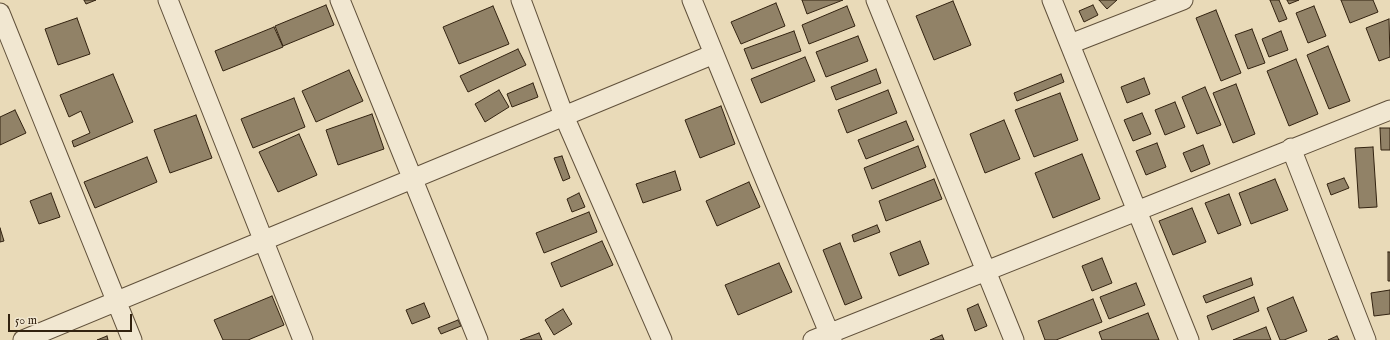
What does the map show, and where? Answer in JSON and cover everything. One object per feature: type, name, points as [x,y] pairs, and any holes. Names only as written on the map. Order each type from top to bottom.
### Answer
[{"type":"street","points":[[168,0],[303,340]]},
{"type":"street","points":[[340,0],[478,340]]},
{"type":"street","points":[[521,0],[564,116],[662,340]]},
{"type":"street","points":[[692,0],[760,167],[825,338],[986,270],[1390,110]]},
{"type":"street","points":[[876,0],[1014,340]]},
{"type":"street","points":[[1052,0],[1189,340]]},
{"type":"street","points":[[1070,44],[1183,0]]},
{"type":"street","points":[[0,14],[132,340]]},
{"type":"street","points":[[23,340],[714,54]]},
{"type":"street","points":[[1291,148],[1366,340]]},
{"type":"building","points":[[84,0],[96,0],[86,4]]},
{"type":"building","points":[[802,0],[843,0],[807,14]]},
{"type":"building","points":[[1099,0],[1117,0],[1107,9]]},
{"type":"building","points":[[1270,0],[1279,0],[1287,19],[1279,22]]},
{"type":"building","points":[[1287,0],[1299,0],[1289,4]]},
{"type":"building","points":[[1341,0],[1373,0],[1378,12],[1350,23]]},
{"type":"building","points":[[953,1],[971,45],[934,60],[916,16]]},
{"type":"building","points":[[776,3],[785,26],[741,44],[731,22]]},
{"type":"building","points":[[326,5],[334,25],[283,46],[275,26]]},
{"type":"building","points":[[1093,5],[1098,15],[1084,22],[1079,11]]},
{"type":"building","points":[[493,6],[509,44],[459,64],[443,27]]},
{"type":"building","points":[[847,6],[855,26],[809,44],[802,25]]},
{"type":"building","points":[[1314,6],[1326,36],[1308,43],[1296,13]]},
{"type":"building","points":[[1216,10],[1241,73],[1221,81],[1196,18]]},
{"type":"building","points":[[77,18],[90,54],[58,65],[45,29]]},
{"type":"building","points":[[1389,19],[1390,57],[1379,61],[1366,28]]},
{"type":"building","points":[[274,27],[283,47],[223,71],[215,51]]},
{"type":"building","points":[[1252,29],[1265,63],[1248,69],[1235,35]]},
{"type":"building","points":[[794,31],[801,51],[752,69],[744,49]]},
{"type":"building","points":[[1281,31],[1288,50],[1269,57],[1262,39]]},
{"type":"building","points":[[858,36],[868,61],[826,77],[816,52]]},
{"type":"building","points":[[1328,46],[1350,101],[1329,109],[1307,55]]},
{"type":"building","points":[[518,49],[526,65],[468,92],[460,76]]},
{"type":"building","points":[[805,57],[815,81],[761,103],[751,79]]},
{"type":"building","points":[[1296,59],[1318,114],[1289,126],[1267,71]]},
{"type":"building","points":[[876,69],[881,83],[836,100],[831,87]]},
{"type":"building","points":[[349,70],[363,101],[316,122],[302,91]]},
{"type":"building","points":[[113,74],[133,122],[74,147],[72,141],[90,133],[81,111],[69,117],[60,95]]},
{"type":"building","points":[[1061,74],[1064,82],[1017,101],[1014,93]]},
{"type":"building","points":[[1144,78],[1150,94],[1127,103],[1121,87]]},
{"type":"building","points":[[533,83],[538,97],[512,107],[507,94]]},
{"type":"building","points":[[1236,84],[1255,134],[1233,143],[1213,93]]},
{"type":"building","points":[[1205,87],[1221,125],[1197,134],[1182,97]]},
{"type":"building","points":[[499,90],[509,107],[485,122],[475,104]]},
{"type":"building","points":[[888,90],[897,113],[847,133],[838,110]]},
{"type":"building","points":[[1060,93],[1078,140],[1034,157],[1015,110]]},
{"type":"building","points":[[294,98],[305,127],[253,148],[241,119]]},
{"type":"building","points":[[1175,102],[1185,127],[1165,135],[1155,110]]},
{"type":"building","points":[[721,106],[735,144],[700,158],[685,120]]},
{"type":"building","points":[[15,110],[26,133],[0,145],[0,117]]},
{"type":"building","points":[[1142,113],[1151,134],[1133,141],[1124,120]]},
{"type":"building","points":[[372,114],[384,149],[338,165],[326,130]]},
{"type":"building","points":[[196,115],[212,158],[170,173],[154,130]]},
{"type":"building","points":[[1004,120],[1020,159],[985,173],[970,134]]},
{"type":"building","points":[[906,121],[914,140],[866,159],[858,140]]},
{"type":"building","points":[[1380,128],[1390,128],[1390,150],[1381,150]]},
{"type":"building","points":[[299,134],[317,175],[278,192],[259,152]]},
{"type":"building","points":[[1157,143],[1166,167],[1146,175],[1136,151]]},
{"type":"building","points":[[1203,145],[1210,164],[1191,172],[1183,153]]},
{"type":"building","points":[[918,146],[926,167],[872,189],[864,168]]},
{"type":"building","points":[[1373,147],[1377,207],[1359,208],[1355,148]]},
{"type":"building","points":[[1082,154],[1100,199],[1053,218],[1035,173]]},
{"type":"building","points":[[562,156],[570,178],[563,181],[554,158]]},
{"type":"building","points":[[147,157],[157,182],[95,208],[84,182]]},
{"type":"building","points":[[675,171],[681,190],[643,203],[636,184]]},
{"type":"building","points":[[1344,178],[1349,188],[1331,195],[1327,184]]},
{"type":"building","points":[[934,179],[942,199],[886,221],[879,201]]},
{"type":"building","points":[[1275,179],[1288,210],[1251,224],[1239,193]]},
{"type":"building","points":[[749,182],[760,207],[717,226],[706,201]]},
{"type":"building","points":[[51,193],[60,217],[39,224],[30,201]]},
{"type":"building","points":[[579,193],[585,207],[572,212],[567,199]]},
{"type":"building","points":[[1229,194],[1241,225],[1218,234],[1205,203]]},
{"type":"building","points":[[1192,208],[1206,242],[1173,255],[1159,221]]},
{"type":"building","points":[[589,212],[597,232],[544,253],[536,233]]},
{"type":"building","points":[[877,225],[880,232],[854,242],[852,235]]},
{"type":"building","points":[[0,228],[4,241],[0,242]]},
{"type":"building","points":[[602,241],[613,265],[561,287],[551,263]]},
{"type":"building","points":[[920,241],[929,264],[899,276],[890,253]]},
{"type":"building","points":[[840,243],[862,298],[845,305],[823,250]]},
{"type":"building","points":[[1388,252],[1390,252],[1390,281],[1388,281]]},
{"type":"building","points":[[1102,258],[1112,283],[1092,291],[1082,266]]},
{"type":"building","points":[[779,263],[792,292],[738,315],[725,285]]},
{"type":"building","points":[[1251,278],[1253,285],[1206,303],[1203,296]]},
{"type":"building","points":[[1136,283],[1145,305],[1109,319],[1100,297]]},
{"type":"building","points":[[1390,290],[1390,314],[1374,316],[1371,293]]},
{"type":"building","points":[[272,296],[284,325],[248,340],[223,340],[214,320]]},
{"type":"building","points":[[1254,297],[1259,311],[1212,330],[1207,316]]},
{"type":"building","points":[[1293,297],[1307,331],[1284,340],[1280,340],[1267,308]]},
{"type":"building","points":[[1093,299],[1102,322],[1056,340],[1045,340],[1038,321]]},
{"type":"building","points":[[424,303],[430,317],[412,324],[406,310]]},
{"type":"building","points":[[978,304],[987,326],[975,331],[967,309]]},
{"type":"building","points":[[563,309],[572,324],[554,335],[545,320]]},
{"type":"building","points":[[1148,313],[1159,340],[1102,340],[1099,332]]},
{"type":"building","points":[[458,320],[461,326],[441,334],[438,328]]},
{"type":"building","points":[[1266,327],[1271,340],[1233,340]]},
{"type":"building","points":[[539,333],[542,340],[520,340]]},
{"type":"building","points":[[942,335],[944,340],[930,340]]},
{"type":"building","points":[[107,336],[108,340],[97,340]]},
{"type":"building","points":[[1337,336],[1339,340],[1328,340]]}]
